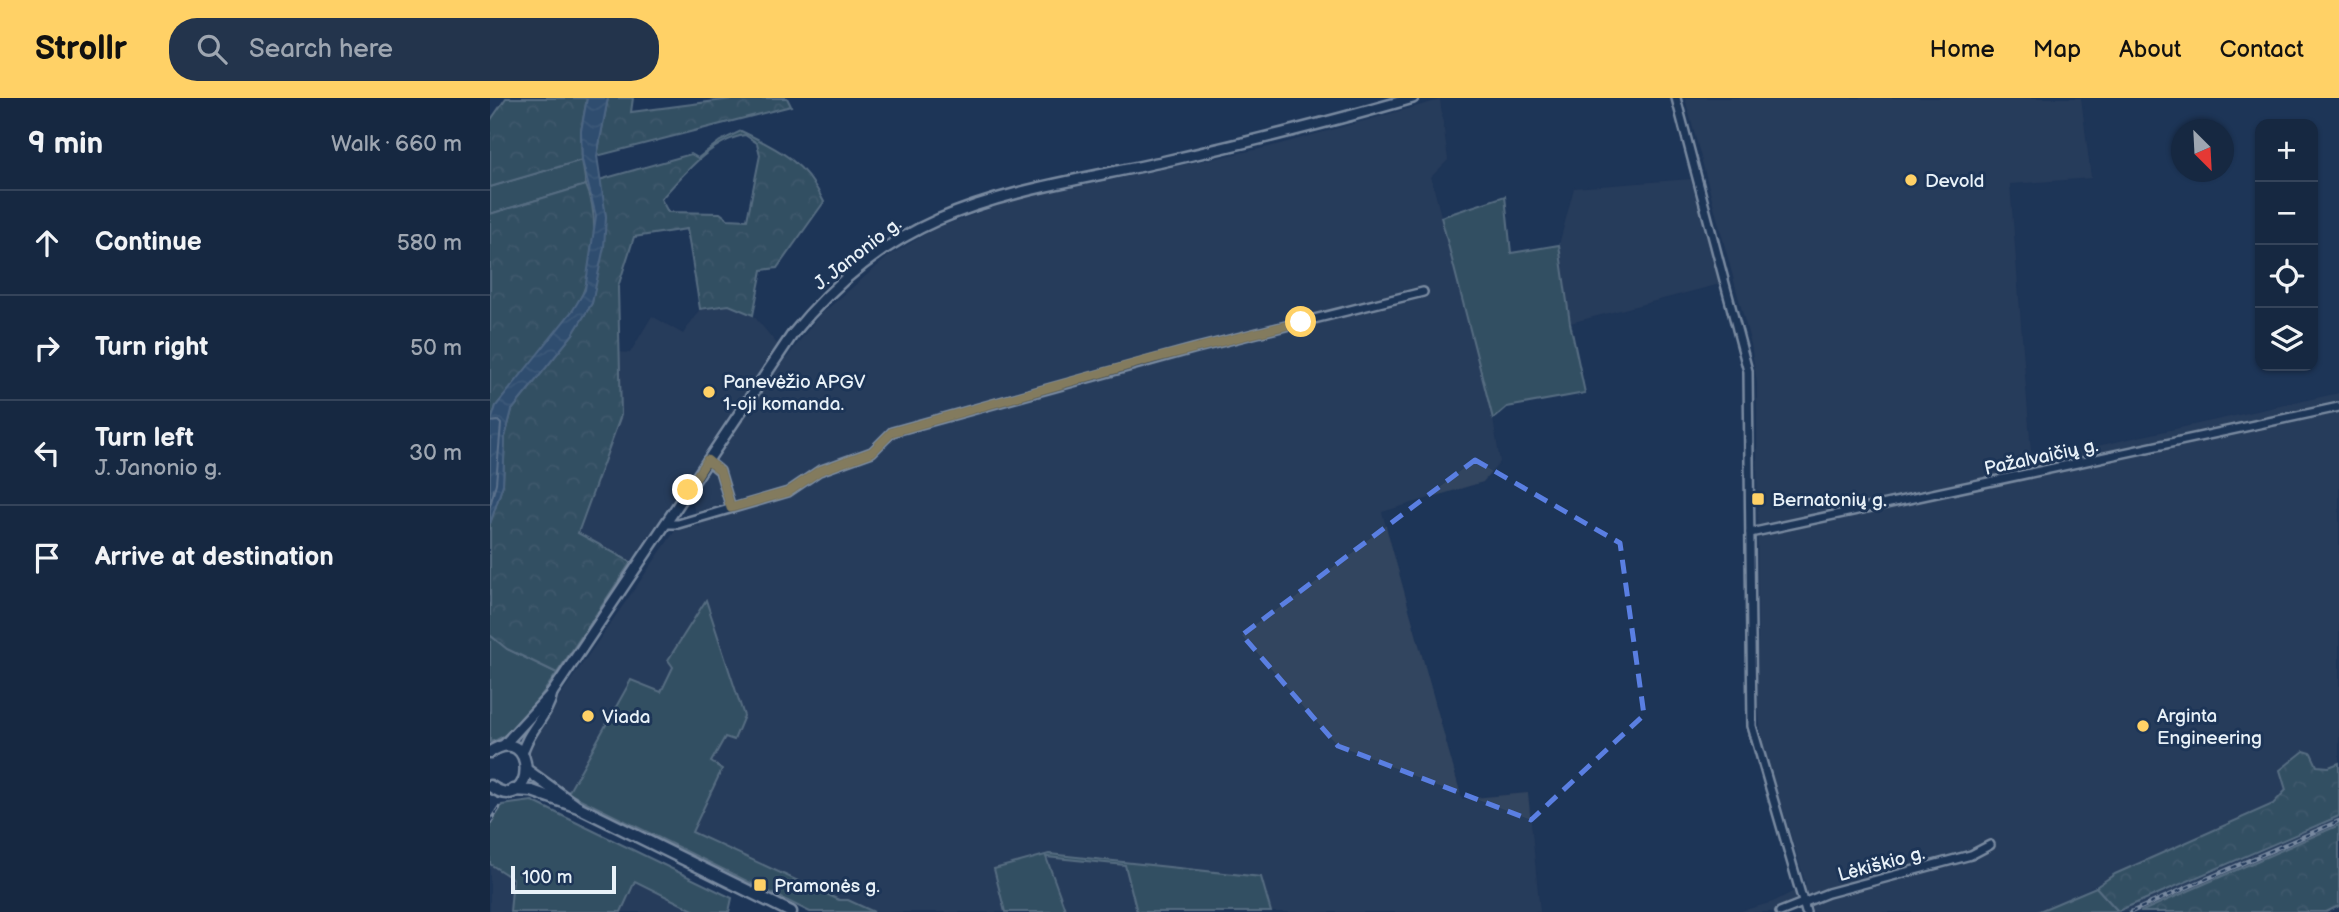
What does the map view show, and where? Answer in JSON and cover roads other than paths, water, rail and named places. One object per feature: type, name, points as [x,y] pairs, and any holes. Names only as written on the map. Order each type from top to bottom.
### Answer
[{"type":"main road","points":[[494,749],[522,754],[528,771],[578,807]]},
{"type":"main road","points":[[513,790],[523,783],[528,771]]},
{"type":"main road","points":[[493,791],[532,791],[578,807],[791,912]]},
{"type":"street","name":"J. Janonio g.","points":[[494,749],[552,693],[804,320],[848,277],[900,239],[926,224],[999,196],[1251,142],[1413,98]]},
{"type":"street","points":[[1676,98],[1748,370],[1752,726],[1806,912]]},
{"type":"street","points":[[665,524],[678,524],[788,492],[819,471],[872,452],[892,432],[1193,348],[1423,292]]},
{"type":"street","name":"Pažalvaičių g.","points":[[1749,533],[2339,407]]},
{"type":"street","points":[[707,460],[720,471],[731,508]]},
{"type":"street","name":"J. Janonio g.","points":[[522,754],[527,738],[549,705],[552,693]]},
{"type":"street","name":"Lėkiškio g.","points":[[1780,912],[1803,902],[1971,855],[1990,845]]},
{"type":"water","points":[[587,98],[608,98],[597,156],[606,217],[604,247],[592,303],[573,334],[512,410],[505,437],[503,484],[490,524],[490,425],[496,406],[573,310],[585,290],[596,216],[582,160],[581,131]]},
{"type":"railway","points":[[490,822],[499,808]]},
{"type":"railway","points":[[2131,912],[2339,821]]},
{"type":"place","name":"Devold","points":[[1911,180]]},
{"type":"place","name":"Panevėžio APGV 1-oji komanda.","points":[[709,392]]},
{"type":"place","name":"Bernatonių g.","points":[[1758,499]]},
{"type":"place","name":"Viada","points":[[588,716]]},
{"type":"place","name":"Arginta Engineering","points":[[2143,726]]},
{"type":"place","name":"Pramonės g.","points":[[760,885]]}]
